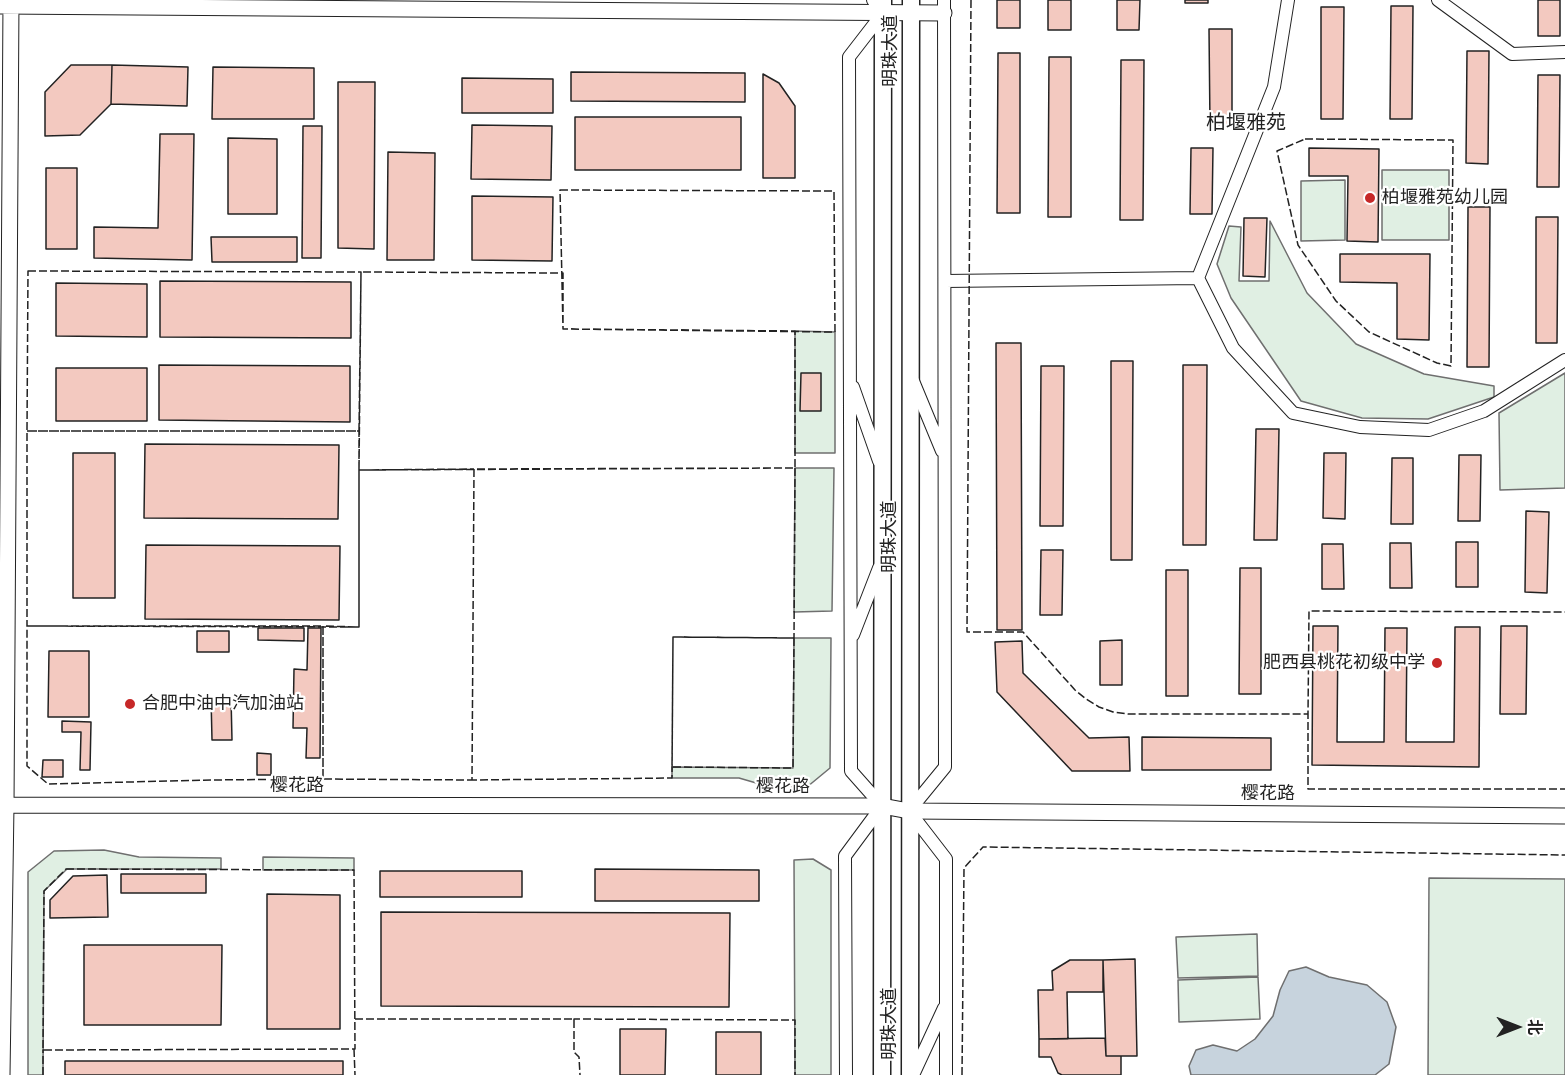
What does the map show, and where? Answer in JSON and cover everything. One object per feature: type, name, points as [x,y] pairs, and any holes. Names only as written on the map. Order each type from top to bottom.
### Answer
[{"type":"main road","name":"明珠大道","points":[[879,4],[882,168],[882,1075]]},
{"type":"main road","name":"明珠大道","points":[[911,7],[909,670],[911,1075]]},
{"type":"main road","points":[[882,168],[891,149],[903,149],[910,168]]},
{"type":"main road","points":[[882,669],[889,686],[901,685],[909,670]]},
{"type":"main road","points":[[882,975],[891,962],[900,963],[910,976]]},
{"type":"street","points":[[1288,0],[1274,87],[1198,278],[1233,348],[1293,412],[1360,427],[1429,430],[1484,411],[1565,360]]},
{"type":"street","points":[[1438,0],[1512,54],[1565,52]]},
{"type":"street","points":[[2,1075],[8,4],[879,4],[944,7],[945,768],[909,811],[946,859],[946,1075]]},
{"type":"street","points":[[846,1075],[845,856],[882,806],[851,771],[849,57],[879,4]]},
{"type":"street","points":[[945,281],[1198,278]]},
{"type":"street","points":[[910,374],[945,458]]},
{"type":"street","points":[[850,377],[882,469]]},
{"type":"street","points":[[851,642],[882,561]]},
{"type":"street","name":"樱花路","points":[[3,805],[882,806],[909,811],[1565,816]]},
{"type":"street","points":[[911,1075],[946,1004]]},
{"type":"green space","points":[[1382,170],[1449,170],[1449,240],[1382,240]]},
{"type":"green space","points":[[1345,180],[1345,240],[1301,241],[1301,181]]},
{"type":"green space","points":[[1270,221],[1307,293],[1356,344],[1424,374],[1494,386],[1494,397],[1428,419],[1362,418],[1301,401],[1231,298],[1217,264],[1229,226],[1241,227],[1239,281],[1269,281]]},
{"type":"green space","points":[[795,331],[835,332],[835,453],[795,453]]},
{"type":"green space","points":[[1565,373],[1565,488],[1500,490],[1499,413]]},
{"type":"green space","points":[[795,468],[834,468],[832,611],[794,612]]},
{"type":"green space","points":[[794,638],[831,638],[830,768],[807,787],[770,787],[739,778],[672,778],[672,767],[793,768]]},
{"type":"green space","points":[[104,850],[139,857],[221,858],[221,869],[67,869],[44,891],[43,1075],[28,1075],[28,872],[54,851]]},
{"type":"green space","points":[[263,857],[354,858],[354,870],[263,870]]},
{"type":"green space","points":[[813,859],[831,870],[831,1075],[795,1075],[794,860]]},
{"type":"green space","points":[[1429,878],[1565,879],[1565,1075],[1428,1075]]},
{"type":"green space","points":[[1257,934],[1258,976],[1178,978],[1176,937]]},
{"type":"green space","points":[[1258,977],[1260,1019],[1179,1022],[1178,980]]},
{"type":"shaded area","points":[[1306,967],[1329,977],[1367,985],[1387,1002],[1396,1027],[1389,1064],[1375,1075],[1191,1075],[1189,1066],[1196,1050],[1213,1045],[1237,1051],[1255,1039],[1273,1016],[1280,990],[1289,971]]},
{"type":"building","points":[[997,0],[1020,0],[1020,28],[997,28]]},
{"type":"building","points":[[1048,0],[1071,0],[1071,30],[1048,30]]},
{"type":"building","points":[[1117,0],[1140,0],[1139,30],[1117,30]]},
{"type":"building","points":[[1185,0],[1208,0],[1208,3],[1185,3]]},
{"type":"building","points":[[1538,0],[1560,0],[1560,36],[1538,36]]},
{"type":"building","points":[[1391,6],[1413,6],[1412,119],[1390,119]]},
{"type":"building","points":[[1321,7],[1344,7],[1343,119],[1321,119]]},
{"type":"building","points":[[1209,29],[1232,29],[1232,126],[1210,126]]},
{"type":"building","points":[[1467,51],[1489,51],[1488,164],[1466,163]]},
{"type":"building","points":[[998,53],[1020,53],[1020,213],[997,213]]},
{"type":"building","points":[[1049,57],[1071,57],[1071,217],[1048,217]]},
{"type":"building","points":[[1121,60],[1144,60],[1143,220],[1120,220]]},
{"type":"building","points":[[71,65],[112,65],[111,104],[80,135],[45,136],[45,92]]},
{"type":"building","points":[[112,65],[188,67],[187,106],[111,104]]},
{"type":"building","points":[[213,67],[314,68],[314,119],[212,119]]},
{"type":"building","points":[[571,72],[745,73],[745,102],[571,101]]},
{"type":"building","points":[[763,74],[779,83],[795,106],[795,178],[763,178]]},
{"type":"building","points":[[1538,75],[1560,75],[1559,187],[1537,187]]},
{"type":"building","points":[[462,78],[553,79],[553,113],[462,113]]},
{"type":"building","points":[[338,82],[375,82],[374,249],[338,248]]},
{"type":"building","points":[[575,117],[741,117],[741,170],[575,170]]},
{"type":"building","points":[[472,125],[552,126],[551,180],[471,179]]},
{"type":"building","points":[[303,126],[322,126],[321,258],[302,258]]},
{"type":"building","points":[[160,134],[194,134],[192,260],[94,258],[94,227],[158,228]]},
{"type":"building","points":[[228,138],[277,139],[277,214],[228,214]]},
{"type":"building","points":[[1191,148],[1213,148],[1212,214],[1190,214]]},
{"type":"building","points":[[1309,148],[1379,149],[1378,242],[1347,241],[1348,176],[1309,176]]},
{"type":"building","points":[[388,152],[435,153],[434,260],[387,260]]},
{"type":"building","points":[[46,168],[77,168],[77,249],[46,249]]},
{"type":"building","points":[[472,196],[553,197],[552,261],[472,260]]},
{"type":"building","points":[[1468,207],[1490,207],[1489,367],[1467,367]]},
{"type":"building","points":[[1536,217],[1558,217],[1557,343],[1536,343]]},
{"type":"building","points":[[1244,218],[1267,218],[1265,277],[1243,276]]},
{"type":"building","points":[[211,237],[297,237],[297,262],[212,262]]},
{"type":"building","points":[[1340,254],[1430,254],[1429,340],[1397,339],[1397,283],[1340,282]]},
{"type":"building","points":[[160,281],[351,282],[351,338],[160,337]]},
{"type":"building","points":[[56,283],[147,284],[147,337],[56,336]]},
{"type":"building","points":[[996,343],[1021,343],[1022,630],[997,630]]},
{"type":"building","points":[[1111,361],[1133,361],[1132,560],[1111,560]]},
{"type":"building","points":[[159,365],[350,366],[350,422],[159,420]]},
{"type":"building","points":[[1183,365],[1207,365],[1206,545],[1183,545]]},
{"type":"building","points":[[1041,366],[1064,366],[1063,526],[1040,526]]},
{"type":"building","points":[[56,368],[147,368],[147,421],[56,421]]},
{"type":"building","points":[[801,373],[821,373],[821,411],[800,411]]},
{"type":"building","points":[[1256,429],[1279,429],[1277,540],[1254,540]]},
{"type":"building","points":[[145,444],[339,445],[338,519],[144,518]]},
{"type":"building","points":[[73,453],[115,453],[115,598],[73,598]]},
{"type":"building","points":[[1324,453],[1346,453],[1345,519],[1323,518]]},
{"type":"building","points":[[1459,455],[1481,455],[1480,521],[1458,521]]},
{"type":"building","points":[[1392,458],[1413,458],[1413,524],[1391,524]]},
{"type":"building","points":[[1526,511],[1549,512],[1547,593],[1525,592]]},
{"type":"building","points":[[1456,542],[1478,542],[1478,587],[1456,587]]},
{"type":"building","points":[[1390,543],[1411,543],[1412,588],[1390,588]]},
{"type":"building","points":[[1322,544],[1343,544],[1344,589],[1322,589]]},
{"type":"building","points":[[146,545],[340,546],[339,620],[145,619]]},
{"type":"building","points":[[1041,550],[1063,550],[1062,615],[1040,615]]},
{"type":"building","points":[[1240,568],[1261,568],[1261,694],[1239,694]]},
{"type":"building","points":[[1166,570],[1188,570],[1188,696],[1166,696]]},
{"type":"building","points":[[1313,626],[1338,626],[1337,742],[1384,742],[1385,628],[1407,628],[1406,742],[1454,742],[1455,627],[1480,627],[1479,767],[1312,765]]},
{"type":"building","points":[[1501,626],[1527,626],[1526,714],[1500,714]]},
{"type":"building","points":[[258,628],[304,628],[304,641],[258,640]]},
{"type":"building","points":[[308,628],[321,628],[320,758],[306,758],[307,728],[293,728],[294,669],[307,670]]},
{"type":"building","points":[[197,631],[229,631],[229,652],[197,652]]},
{"type":"building","points":[[1122,640],[1122,685],[1100,685],[1100,641]]},
{"type":"building","points":[[1022,641],[1023,673],[1089,738],[1129,737],[1130,771],[1072,771],[997,692],[995,642]]},
{"type":"building","points":[[49,651],[89,651],[89,717],[48,717]]},
{"type":"building","points":[[211,697],[231,697],[232,740],[212,740]]},
{"type":"building","points":[[62,721],[91,722],[90,770],[80,770],[81,732],[62,732]]},
{"type":"building","points":[[1142,737],[1271,738],[1271,770],[1142,770]]},
{"type":"building","points":[[257,753],[271,754],[271,775],[257,775]]},
{"type":"building","points":[[43,760],[63,760],[63,777],[42,777]]},
{"type":"building","points":[[595,869],[759,870],[759,901],[595,901]]},
{"type":"building","points":[[380,871],[522,871],[522,897],[380,897]]},
{"type":"building","points":[[121,874],[206,874],[206,893],[121,893]]},
{"type":"building","points":[[107,875],[108,917],[50,918],[50,900],[73,876]]},
{"type":"building","points":[[267,894],[340,895],[340,1029],[267,1029]]},
{"type":"building","points":[[381,912],[730,913],[729,1007],[381,1006]]},
{"type":"building","points":[[84,945],[222,945],[221,1025],[84,1025]]},
{"type":"building","points":[[1135,959],[1137,1056],[1106,1056],[1103,960]]},
{"type":"building","points":[[1070,960],[1103,960],[1103,992],[1067,992],[1068,1039],[1039,1039],[1038,990],[1053,990],[1052,971]]},
{"type":"building","points":[[620,1029],[666,1029],[665,1075],[620,1075]]},
{"type":"building","points":[[716,1032],[761,1032],[761,1075],[716,1075]]},
{"type":"building","points":[[1105,1038],[1106,1056],[1121,1056],[1121,1075],[1062,1075],[1058,1073],[1051,1057],[1039,1057],[1039,1039]]},
{"type":"building","points":[[65,1061],[343,1061],[343,1075],[65,1075]]},
{"type":"fence","points":[[971,0],[967,632],[1023,632],[1075,690],[1099,707],[1113,712],[1128,714],[1308,714],[1309,611],[1565,612]]},
{"type":"fence","points":[[1305,139],[1453,140],[1451,366],[1437,363],[1369,332],[1336,301],[1298,245],[1277,151],[1305,139]]},
{"type":"fence","points":[[560,190],[834,191],[835,332],[563,329],[560,190]]},
{"type":"fence","points":[[28,271],[361,272],[359,431],[27,431],[28,271]]},
{"type":"fence","points":[[474,469],[359,470],[361,272],[563,273],[563,329],[795,331],[795,468],[359,470],[359,627],[323,626],[323,779],[472,780],[474,469]]},
{"type":"fence","points":[[27,431],[359,431],[359,627],[27,626],[27,431]]},
{"type":"fence","points":[[795,468],[794,638],[673,637],[672,778],[472,780],[474,469],[795,468]]},
{"type":"fence","points":[[27,626],[323,626],[323,779],[48,784],[27,766],[27,626]]},
{"type":"fence","points":[[673,637],[794,638],[793,768],[672,767],[673,637]]},
{"type":"fence","points":[[1308,711],[1308,789],[1565,789]]},
{"type":"fence","points":[[962,1075],[964,868],[983,847],[1565,855]]},
{"type":"fence","points":[[66,869],[354,870],[355,1049],[43,1050],[44,891],[66,869]]},
{"type":"fence","points":[[355,1019],[574,1019],[574,1052],[579,1057],[580,1075]]},
{"type":"fence","points":[[574,1021],[574,1019],[795,1020],[795,1075]]},
{"type":"fence","points":[[354,1049],[355,1075]]},
{"type":"fence","points":[[43,1075],[43,1050],[45,1050]]},
{"type":"place","name":"柏堰雅苑幼儿园","points":[[1370,198]]},
{"type":"place","name":"肥西县桃花初级中学","points":[[1437,663]]},
{"type":"place","name":"合肥中油中汽加油站","points":[[130,704]]},
{"type":"district","name":"柏堰雅苑","points":[[1246,123]]}]
